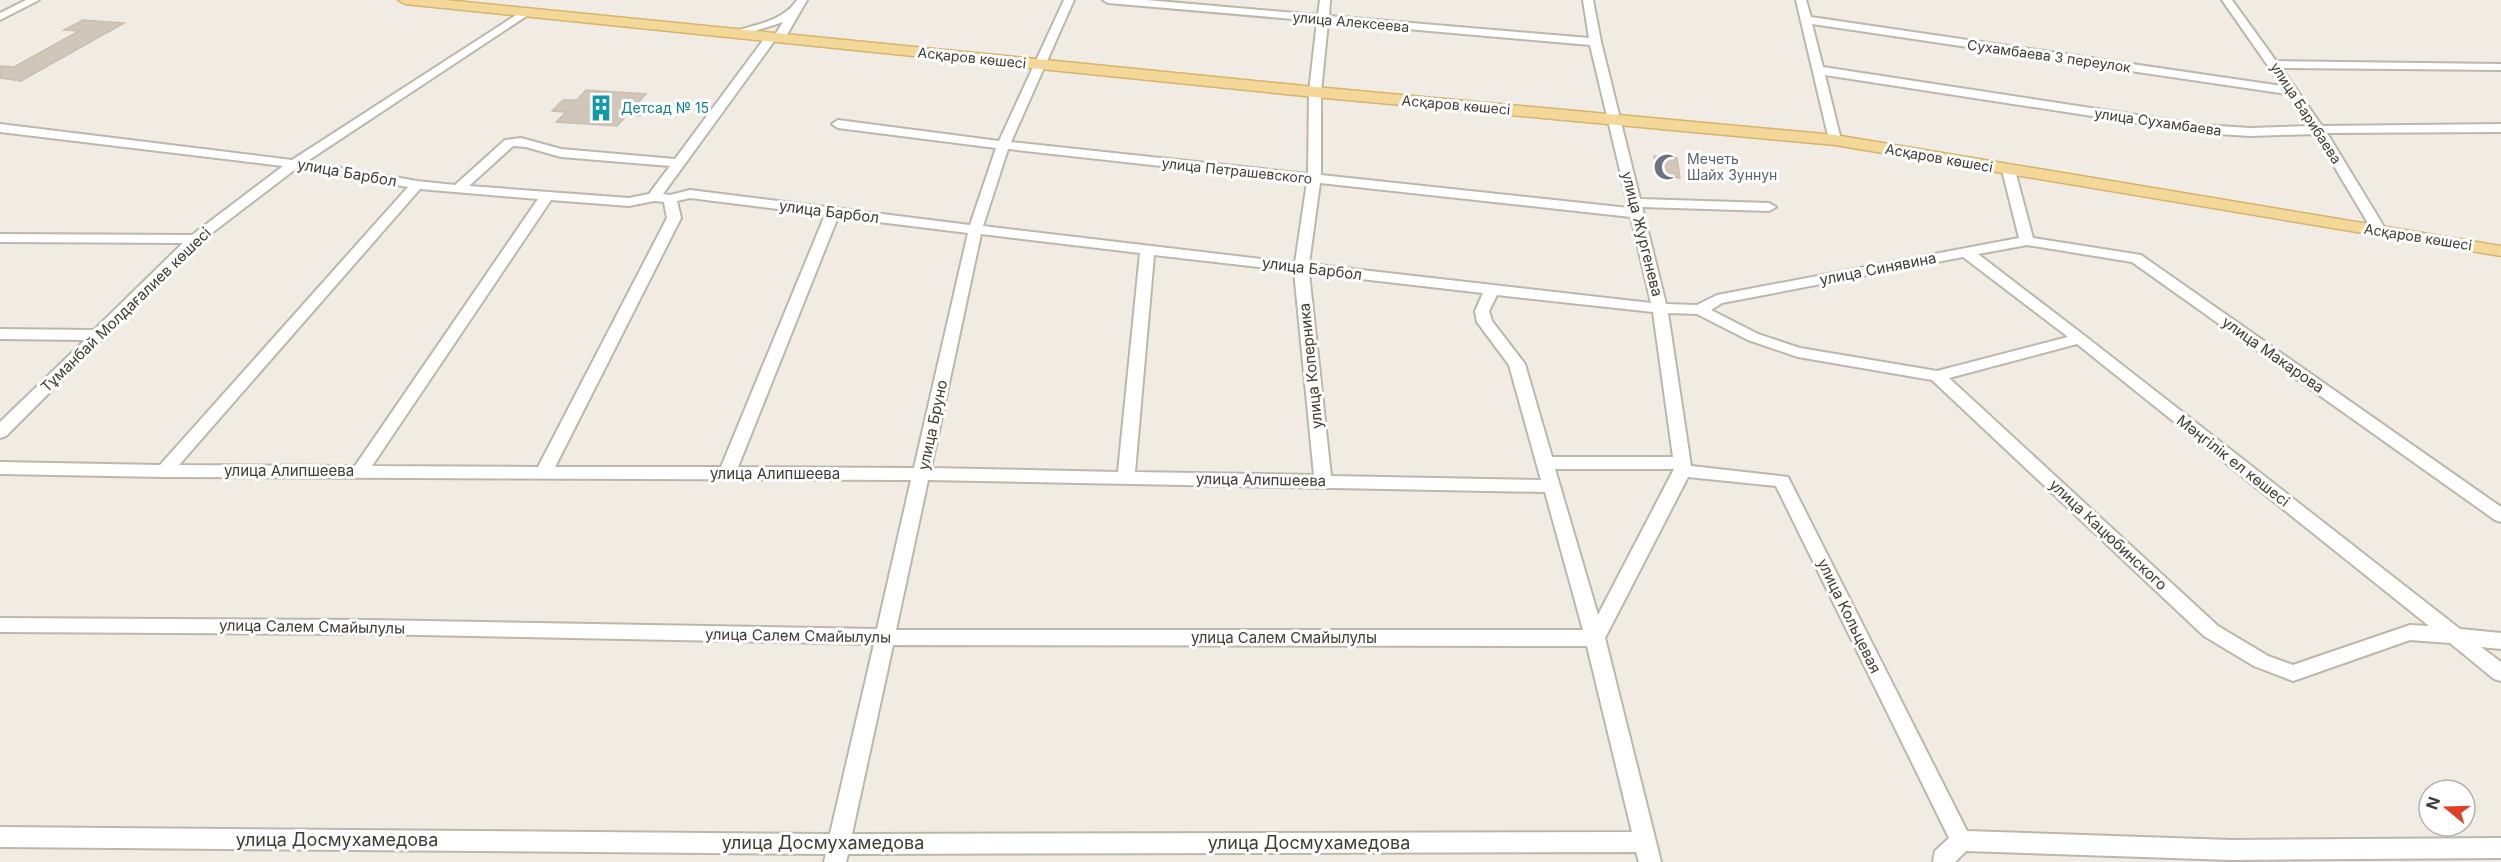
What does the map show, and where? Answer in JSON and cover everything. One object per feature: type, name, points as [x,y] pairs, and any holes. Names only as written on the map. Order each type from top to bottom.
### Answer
[{"type":"main road","name":"Асқаров көшесі","points":[[405,0],[1315,92],[1834,140],[2501,251]]},
{"type":"street","points":[[0,17],[34,0]]},
{"type":"street","points":[[543,473],[674,218],[662,198],[680,163],[802,0]]},
{"type":"street","name":"улица Бруно","points":[[837,853],[883,637],[922,474],[975,231],[1003,145],[1069,0]]},
{"type":"street","name":"улица Алексеева","points":[[1108,0],[1595,42]]},
{"type":"street","name":"улица Коперника","points":[[1323,482],[1301,268],[1314,180],[1315,92],[1325,0]]},
{"type":"street","name":"улица Жургенева","points":[[1588,0],[1595,42],[1660,308],[1682,467]]},
{"type":"street","points":[[1801,0],[1834,140]]},
{"type":"street","name":"улица Барибаева","points":[[2227,0],[2319,130],[2379,230]]},
{"type":"street","name":"Тұманбай Молдағалиев көшесі","points":[[0,432],[195,238],[294,164],[524,13]]},
{"type":"street","points":[[736,34],[773,23],[794,13]]},
{"type":"street","name":"Сухамбаева 3 переулок","points":[[1806,20],[2293,91]]},
{"type":"street","points":[[2274,64],[2501,67]]},
{"type":"street","name":"улица Сухамбаева","points":[[1818,70],[2202,129],[2250,132],[2501,128]]},
{"type":"street","name":"улица Петрашевского","points":[[838,124],[1314,180],[1635,208],[1769,207]]},
{"type":"street","name":"улица Барбол","points":[[0,128],[294,164],[417,185],[629,202],[690,194],[975,231],[1660,308]]},
{"type":"street","points":[[458,189],[509,143],[517,141],[561,153],[680,163]]},
{"type":"street","points":[[2009,170],[2027,241]]},
{"type":"street","points":[[164,471],[417,185]]},
{"type":"street","points":[[360,471],[546,197]]},
{"type":"street","points":[[727,473],[833,212]]},
{"type":"street","points":[[0,238],[195,238]]},
{"type":"street","name":"улица Синявина","points":[[1660,308],[1700,310],[1717,299],[2027,241]]},
{"type":"street","name":"улица Макарова","points":[[2027,241],[2136,258],[2501,516]]},
{"type":"street","points":[[1126,478],[1147,249]]},
{"type":"street","name":"Мәңгілік ел көшесі","points":[[1964,251],[2080,339],[2501,673]]},
{"type":"street","points":[[1492,290],[1482,311],[1485,322],[1517,364],[1595,638],[1648,852]]},
{"type":"street","points":[[1700,310],[1753,337],[1798,352],[1937,376],[2080,339]]},
{"type":"street","points":[[0,334],[101,334]]},
{"type":"street","name":"улица Кацюбинского","points":[[1937,376],[2211,631],[2261,661],[2293,673],[2410,632],[2452,635]]},
{"type":"street","points":[[1544,463],[1682,467],[1595,638]]},
{"type":"street","name":"улица Кольцевая","points":[[1682,467],[1782,481],[1961,841]]},
{"type":"street","name":"улица Алипшеева","points":[[0,468],[164,471],[922,474],[1551,486]]},
{"type":"street","name":"улица Салем Смайылулы","points":[[0,625],[380,627],[883,637],[1595,638]]},
{"type":"street","points":[[2452,635],[2501,641]]},
{"type":"street","name":"улица Досмухамедова","points":[[0,837],[837,853],[1648,852]]},
{"type":"street","points":[[1944,862],[1943,858],[1961,841],[2235,856],[2501,848]]},
{"type":"building","points":[[83,20],[124,23],[21,81],[0,78],[0,66],[14,67],[79,31],[64,30]]},
{"type":"building","name":"Детсад № 15","points":[[586,90],[646,94],[637,104],[650,104],[640,116],[627,115],[617,126],[556,122],[566,112],[552,111],[563,100],[577,100]]},
{"type":"building","name":"Мечеть Шайх Зуннун","points":[[1654,156],[1677,158],[1680,178],[1657,176]]},
{"type":"place","name":"Детсад № 15","points":[[601,108]]},
{"type":"place","name":"Мечеть Шайх Зуннун","points":[[1667,167]]}]
